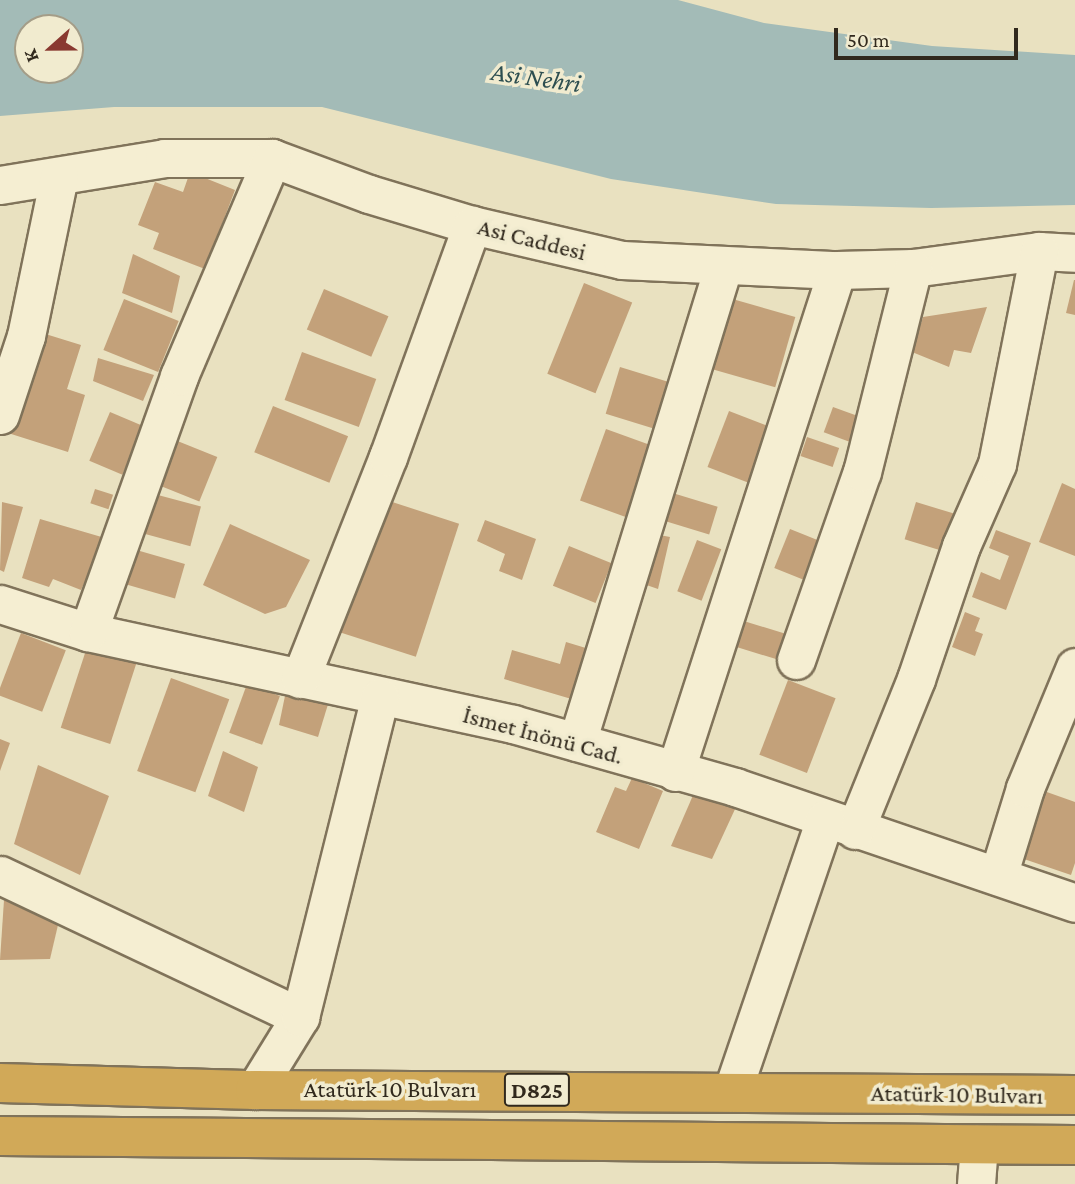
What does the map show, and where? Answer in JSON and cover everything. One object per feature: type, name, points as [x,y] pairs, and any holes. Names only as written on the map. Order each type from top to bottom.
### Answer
[{"type":"highway","name":"Atatürk 10 Bulvarı","points":[[0,1083],[255,1090],[1075,1095]]},
{"type":"highway","name":"Atatürk 10 Bulvarı","points":[[0,1136],[1075,1145]]},
{"type":"street","name":"Asi Caddesi","points":[[0,185],[164,158],[272,158],[369,194],[472,225],[622,260],[723,267],[837,270],[913,268],[1039,251],[1075,253]]},
{"type":"street","points":[[88,632],[179,376],[272,158]]},
{"type":"street","points":[[0,415],[26,336],[59,176]]},
{"type":"street","points":[[300,679],[388,457],[472,225]]},
{"type":"street","points":[[732,1092],[840,825],[916,678],[961,546],[997,464],[1039,251]]},
{"type":"street","points":[[577,742],[723,267]]},
{"type":"street","points":[[796,660],[862,472],[913,268]]},
{"type":"street","points":[[675,772],[837,270]]},
{"type":"street","name":"İsmet İnönü Cad.","points":[[0,604],[88,632],[577,742],[1075,903]]},
{"type":"street","points":[[998,876],[1025,788],[1075,667]]},
{"type":"street","points":[[255,1090],[300,1017],[380,697]]},
{"type":"street","points":[[0,876],[300,1017]]},
{"type":"street","points":[[976,1184],[979,1144]]},
{"type":"water","name":"Asi Nehri","points":[[0,0],[678,0],[764,23],[932,46],[1075,55],[1075,205],[931,208],[776,204],[611,179],[322,107],[114,107],[0,116]]},
{"type":"building","points":[[190,172],[235,190],[205,269],[153,249],[159,233],[138,225],[155,182],[183,192]]},
{"type":"building","points":[[133,254],[180,276],[172,313],[122,293]]},
{"type":"building","points":[[1075,280],[1075,315],[1066,313]]},
{"type":"building","points":[[584,283],[632,302],[596,393],[547,374]]},
{"type":"building","points":[[324,289],[388,316],[371,357],[307,330]]},
{"type":"building","points":[[729,298],[795,317],[775,387],[709,368]]},
{"type":"building","points":[[124,299],[179,321],[158,372],[103,350]]},
{"type":"building","points":[[987,307],[971,353],[954,350],[949,367],[912,352],[923,317]]},
{"type":"building","points":[[39,332],[81,345],[67,389],[85,395],[68,452],[8,433]]},
{"type":"building","points":[[302,352],[376,379],[359,427],[285,400]]},
{"type":"building","points":[[98,358],[154,375],[143,401],[93,381]]},
{"type":"building","points":[[620,367],[679,385],[665,432],[606,414]]},
{"type":"building","points":[[273,406],[348,436],[329,483],[254,452]]},
{"type":"building","points":[[833,407],[864,418],[855,444],[824,432]]},
{"type":"building","points":[[729,411],[778,430],[757,486],[707,467]]},
{"type":"building","points":[[110,412],[143,426],[122,475],[89,461]]},
{"type":"building","points":[[606,429],[653,446],[627,518],[580,500]]},
{"type":"building","points":[[807,437],[839,448],[833,467],[800,456]]},
{"type":"building","points":[[170,438],[217,457],[199,502],[152,483]]},
{"type":"building","points":[[1062,483],[1075,489],[1075,556],[1039,542]]},
{"type":"building","points":[[95,489],[113,495],[108,509],[90,503]]},
{"type":"building","points":[[143,491],[201,507],[190,546],[132,531]]},
{"type":"building","points":[[666,491],[718,507],[709,535],[658,519]]},
{"type":"building","points":[[383,499],[459,524],[416,657],[340,632]]},
{"type":"building","points":[[2,502],[23,507],[4,572],[0,570]]},
{"type":"building","points":[[916,502],[964,517],[952,554],[905,539]]},
{"type":"building","points":[[40,519],[105,538],[81,590],[53,579],[49,587],[22,578]]},
{"type":"building","points":[[485,520],[536,539],[522,580],[499,571],[505,554],[477,541]]},
{"type":"building","points":[[230,524],[310,560],[286,607],[265,614],[203,585]]},
{"type":"building","points":[[790,529],[822,542],[807,581],[774,568]]},
{"type":"building","points":[[996,530],[1031,543],[1006,610],[972,597],[981,572],[1000,580],[1009,556],[989,548]]},
{"type":"building","points":[[649,533],[670,537],[658,589],[635,581]]},
{"type":"building","points":[[697,540],[721,549],[702,601],[677,591]]},
{"type":"building","points":[[569,546],[612,563],[596,603],[553,586]]},
{"type":"building","points":[[133,549],[185,564],[175,598],[123,584]]},
{"type":"building","points":[[965,612],[980,618],[975,631],[983,634],[975,656],[952,647]]},
{"type":"building","points":[[734,618],[785,633],[777,659],[726,644]]},
{"type":"building","points":[[21,633],[66,650],[42,712],[0,696],[0,688]]},
{"type":"building","points":[[566,642],[599,652],[585,703],[504,679],[512,650],[560,664]]},
{"type":"building","points":[[87,647],[136,663],[110,744],[61,728]]},
{"type":"building","points":[[171,678],[229,699],[195,792],[137,771]]},
{"type":"building","points":[[788,680],[836,698],[807,773],[759,755]]},
{"type":"building","points":[[247,684],[280,696],[262,745],[229,733]]},
{"type":"building","points":[[286,691],[329,701],[318,737],[279,725]]},
{"type":"building","points":[[0,739],[10,743],[0,771]]},
{"type":"building","points":[[223,751],[258,767],[244,812],[208,796]]},
{"type":"building","points":[[38,765],[109,796],[80,875],[14,844]]},
{"type":"building","points":[[632,778],[663,791],[639,849],[596,832],[615,787],[626,791]]},
{"type":"building","points":[[1044,791],[1075,802],[1075,863],[1071,875],[1021,858]]},
{"type":"building","points":[[694,793],[736,807],[712,859],[671,846]]},
{"type":"building","points":[[4,900],[58,925],[50,959],[0,960]]}]
